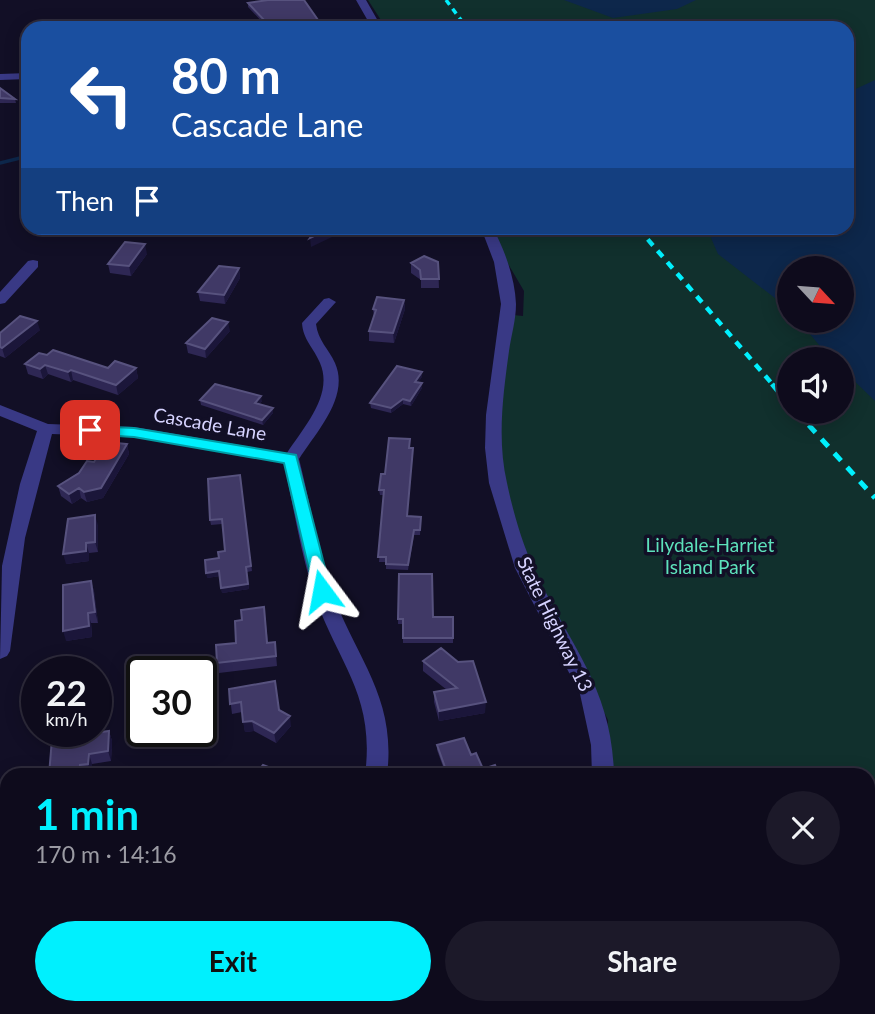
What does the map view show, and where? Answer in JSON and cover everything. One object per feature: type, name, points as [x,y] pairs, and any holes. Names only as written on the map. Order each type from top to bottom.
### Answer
[{"type":"street","points":[[361,0],[373,21]]},
{"type":"street","points":[[0,77],[21,76]]},
{"type":"street","name":"State Highway 13","points":[[490,235],[499,253],[509,301],[493,401],[492,446],[498,481],[511,531],[529,579],[582,671],[596,709],[604,740],[603,768]]},
{"type":"street","points":[[0,300],[33,264]]},
{"type":"street","points":[[329,302],[310,323],[309,338],[326,359],[334,376],[329,397],[291,459],[322,591],[376,707],[380,757],[378,768]]},
{"type":"street","name":"Cascade Lane","points":[[0,410],[46,429],[134,432],[291,459]]},
{"type":"street","points":[[0,651],[6,593],[25,486],[46,429]]},
{"type":"green space","name":"Lilydale-Harriet Island Park","points":[[368,0],[875,0],[875,768],[605,768],[608,720],[506,519],[492,408],[502,314],[523,316],[524,291],[491,235],[854,235],[854,21],[382,21]]},
{"type":"water","points":[[564,0],[696,0],[677,9],[613,18]]},
{"type":"water","points":[[875,80],[875,401],[854,381],[854,347],[821,347],[809,333],[854,333],[854,256],[777,256],[777,300],[718,254],[711,238],[712,235],[854,235],[854,90]]},
{"type":"building","points":[[304,0],[318,20],[265,21],[248,3]]},
{"type":"building","points":[[0,88],[15,99],[0,98]]},
{"type":"building","points":[[125,242],[145,244],[129,266],[108,264]]},
{"type":"building","points":[[424,256],[438,262],[439,279],[421,279],[420,270],[411,263]]},
{"type":"building","points":[[219,266],[239,268],[224,295],[198,292]]},
{"type":"building","points":[[377,297],[404,300],[393,333],[369,331]]},
{"type":"building","points":[[20,316],[37,321],[0,347],[0,333]]},
{"type":"building","points":[[212,318],[228,322],[205,349],[186,343]]},
{"type":"building","points":[[53,350],[108,368],[115,361],[136,368],[116,385],[71,370],[68,372],[45,365],[40,369],[25,364],[39,353],[47,355]]},
{"type":"building","points":[[397,366],[422,372],[415,382],[422,383],[410,401],[403,399],[391,408],[370,403]]},
{"type":"building","points":[[215,384],[261,396],[255,403],[273,408],[262,420],[200,400]]},
{"type":"building","points":[[389,438],[410,439],[409,448],[413,448],[407,516],[421,517],[420,530],[414,530],[408,565],[386,564],[386,557],[378,557],[384,490],[379,490],[381,474],[385,474]]},
{"type":"building","points":[[107,442],[127,444],[101,488],[84,492],[79,488],[69,494],[58,486],[79,473],[87,461],[94,462]]},
{"type":"building","points":[[240,475],[251,566],[246,567],[248,584],[221,588],[219,571],[206,573],[205,560],[219,558],[218,552],[225,551],[222,519],[210,520],[208,479]]},
{"type":"building","points":[[95,515],[95,542],[86,543],[86,551],[63,554],[68,519]]},
{"type":"building","points":[[399,574],[432,574],[433,617],[453,617],[453,638],[403,638],[403,619],[398,619]]},
{"type":"building","points":[[91,581],[95,612],[88,613],[89,626],[63,631],[63,585]]},
{"type":"building","points":[[264,607],[267,643],[275,642],[276,656],[217,663],[216,645],[236,643],[235,621],[242,620],[241,610]]},
{"type":"building","points":[[441,648],[458,662],[473,661],[486,702],[439,711],[434,692],[457,688],[423,661]]},
{"type":"building","points":[[275,681],[279,710],[290,716],[274,733],[252,721],[243,722],[241,702],[230,704],[229,689]]},
{"type":"building","points":[[464,738],[471,755],[476,753],[483,768],[445,768],[437,745]]},
{"type":"building","points":[[51,747],[108,747],[108,751],[89,754],[88,764],[80,765],[80,768],[50,768]]},
{"type":"waterway","points":[[0,163],[21,158]]},
{"type":"railway","points":[[446,0],[462,21]]},
{"type":"railway","points":[[644,235],[774,386]]},
{"type":"railway","points":[[772,384],[777,390]]},
{"type":"railway","points":[[808,424],[875,498]]},
{"type":"route","points":[[90,430],[134,432],[291,459],[322,591]]}]
